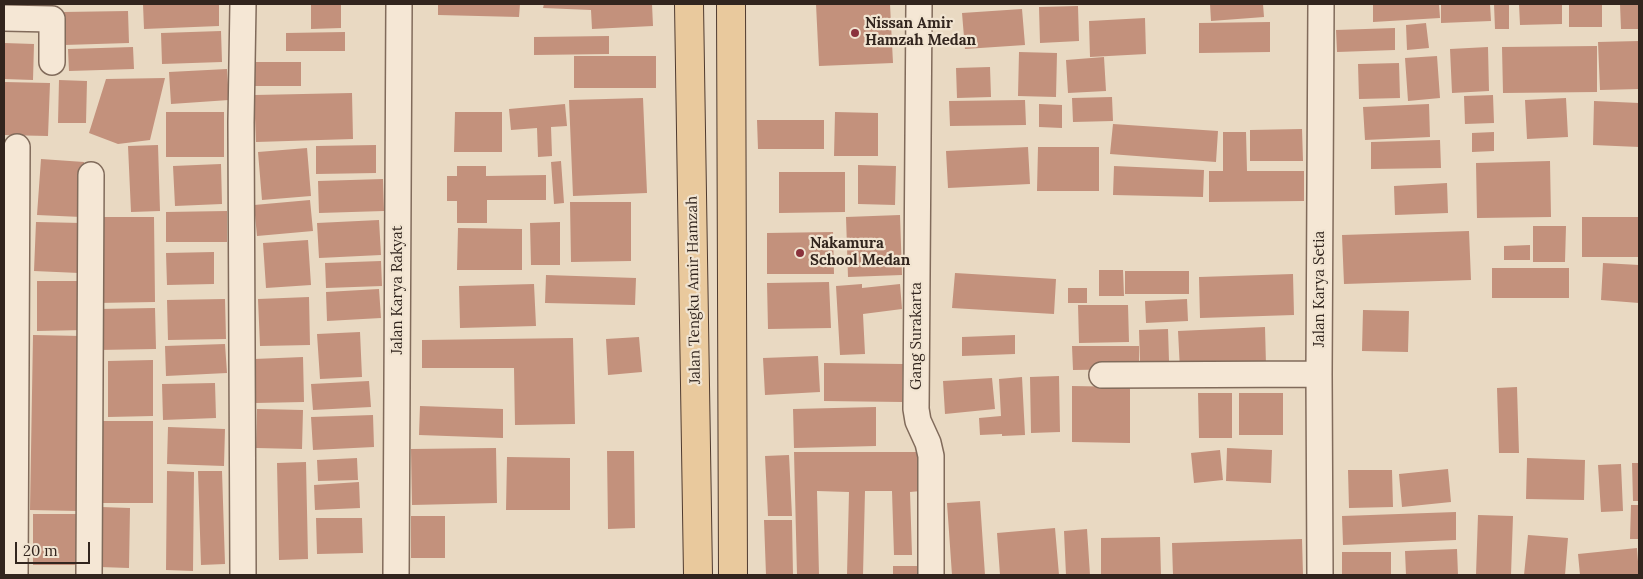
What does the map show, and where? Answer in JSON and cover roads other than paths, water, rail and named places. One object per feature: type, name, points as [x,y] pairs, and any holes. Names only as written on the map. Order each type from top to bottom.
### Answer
[{"type":"main road","name":"Jalan Tengku Amir Hamzah","points":[[689,4],[698,575]]},
{"type":"main road","points":[[731,4],[733,575]]},
{"type":"street","points":[[243,4],[241,122],[243,575]]},
{"type":"street","name":"Jalan Karya Rakyat","points":[[396,575],[399,4]]},
{"type":"street","name":"Gang Surakarta","points":[[919,4],[916,409],[918,421],[928,443],[931,456],[932,575]]},
{"type":"street","name":"Jalan Karya Setia","points":[[1320,575],[1321,4]]},
{"type":"street","points":[[4,18],[52,11],[52,62]]},
{"type":"street","points":[[14,575],[17,147]]},
{"type":"street","points":[[89,575],[91,175]]},
{"type":"street","points":[[1102,375],[1319,374]]},
{"type":"place","name":"Nissan Amir Hamzah Medan","points":[[855,33]]},
{"type":"place","name":"Nakamura School Medan","points":[[800,253]]}]
